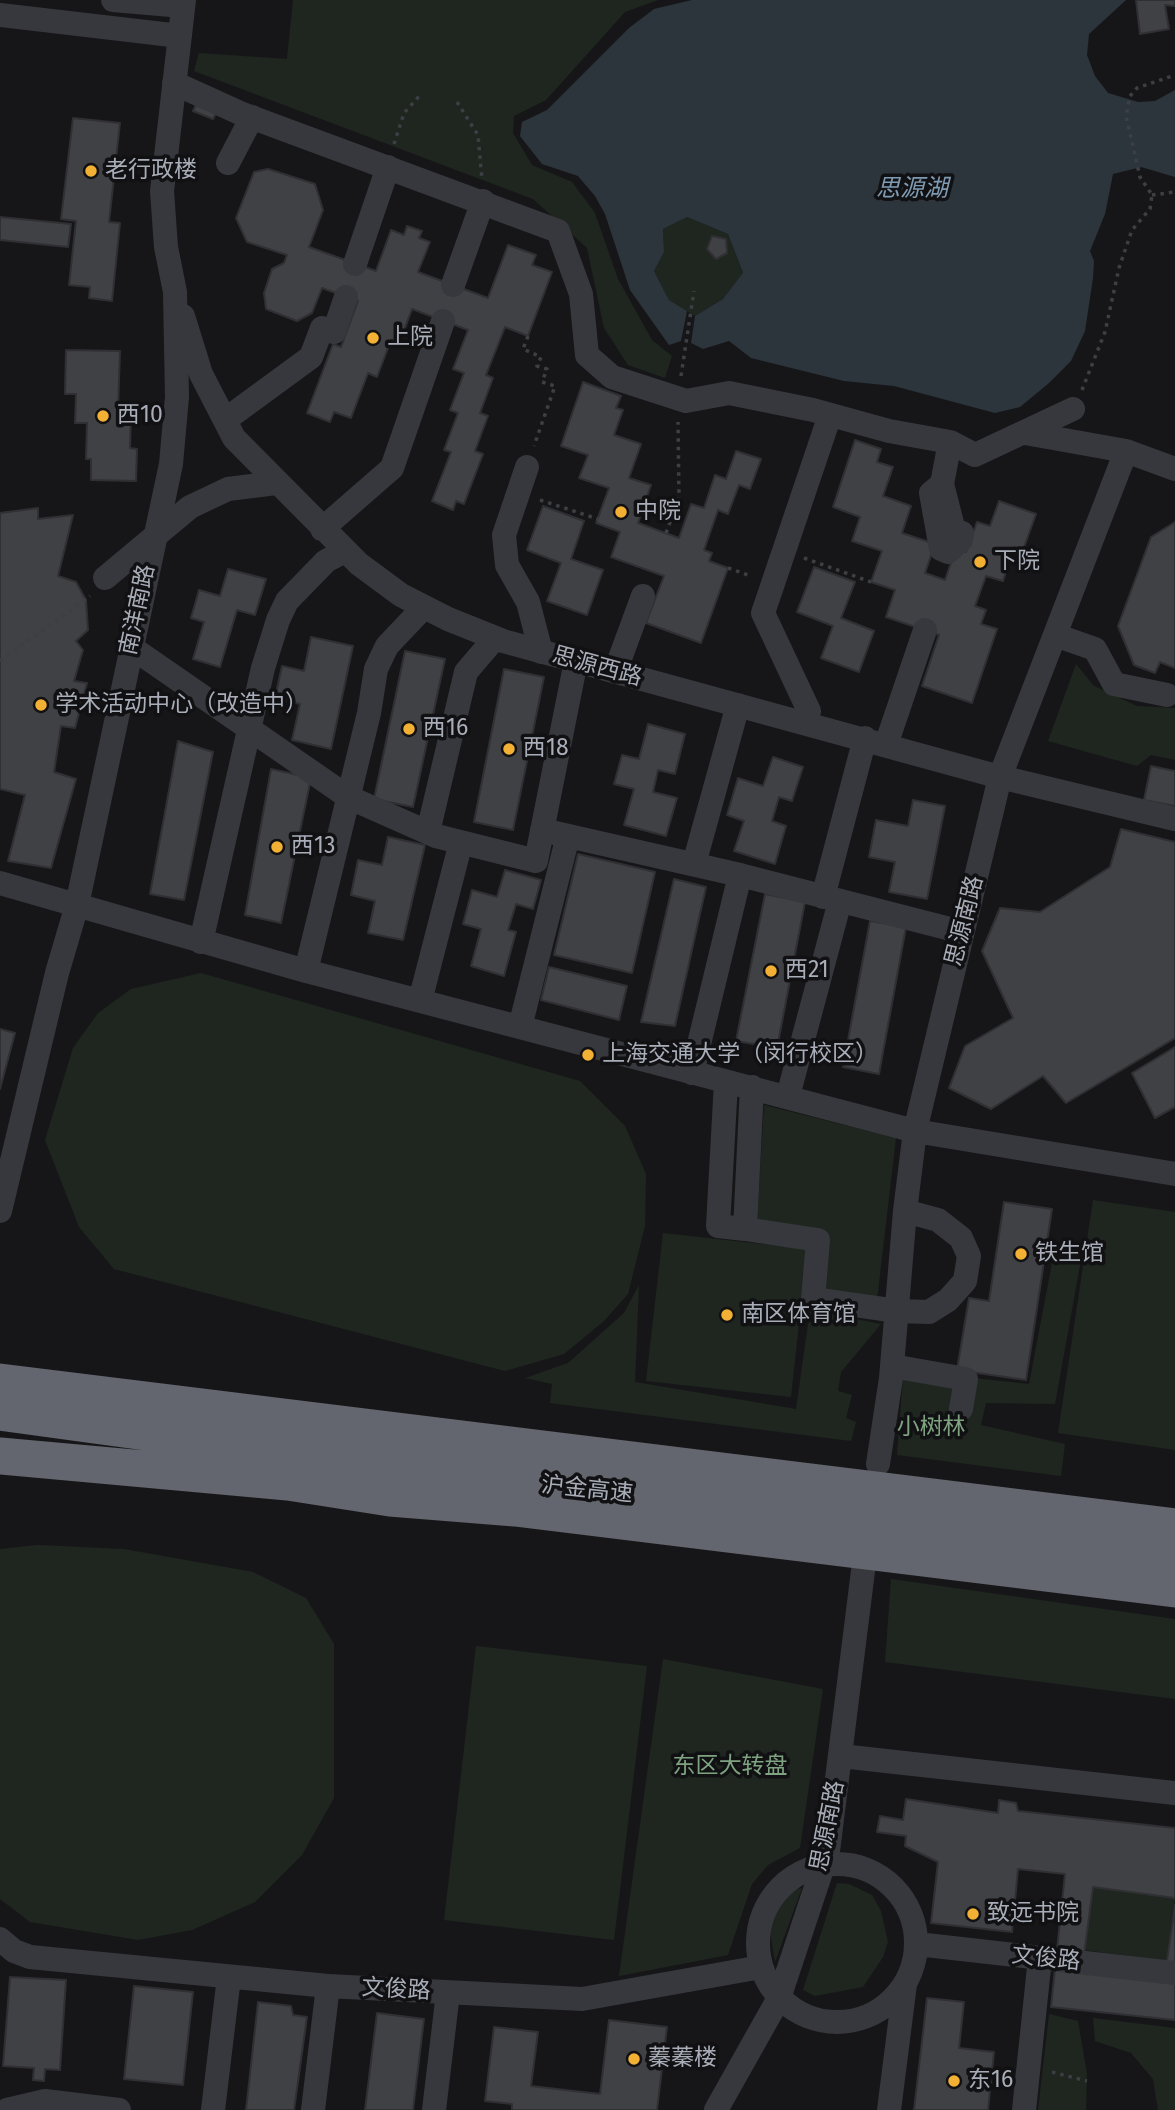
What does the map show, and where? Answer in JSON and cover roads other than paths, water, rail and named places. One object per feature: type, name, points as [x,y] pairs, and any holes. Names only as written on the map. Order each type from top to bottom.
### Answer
[{"type":"highway","name":"沪金高速","points":[[0,1382],[293,1452],[390,1498],[515,1508],[1175,1588]]},
{"type":"highway","name":"沪金高速","points":[[0,1412],[534,1485],[961,1530],[1175,1559]]},
{"type":"highway","name":"沪金高速","points":[[0,1456],[293,1452],[1175,1527]]},
{"type":"lane","points":[[113,0],[184,3]]},
{"type":"lane","name":"南洋南路","points":[[0,1211],[57,973],[77,905],[171,464],[177,397],[175,292],[166,247],[162,191],[184,3]]},
{"type":"lane","points":[[0,15],[180,36]]},
{"type":"lane","points":[[174,83],[252,117],[558,231],[582,294],[586,355],[612,377],[686,401],[729,393],[889,431],[950,442],[975,455],[1073,410]]},
{"type":"lane","points":[[228,163],[252,117]]},
{"type":"lane","points":[[355,264],[388,167]]},
{"type":"lane","points":[[453,285],[483,201]]},
{"type":"lane","name":"思源西路","points":[[175,292],[201,374],[234,438],[345,551],[401,595],[495,638],[541,652],[1000,777],[1175,819]]},
{"type":"lane","points":[[225,420],[311,357],[322,328],[334,332],[346,297]]},
{"type":"lane","points":[[322,529],[392,468],[443,321]]},
{"type":"lane","points":[[806,723],[809,711],[763,613],[830,415]]},
{"type":"lane","points":[[1025,433],[1126,451],[1175,469]]},
{"type":"lane","points":[[942,484],[950,442]]},
{"type":"lane","name":"思源南路","points":[[878,1464],[892,1366],[905,1211],[915,1131],[962,932],[1000,777],[1126,451]]},
{"type":"lane","points":[[527,467],[504,535],[507,565],[528,602],[541,652]]},
{"type":"lane","points":[[105,578],[190,507],[228,489],[276,483]]},
{"type":"lane","points":[[201,942],[263,668],[287,601],[326,561],[345,551]]},
{"type":"lane","points":[[615,672],[643,596]]},
{"type":"lane","points":[[306,971],[376,669],[387,646],[424,607]]},
{"type":"lane","points":[[789,1096],[832,899],[876,742],[925,630]]},
{"type":"lane","points":[[1055,635],[1095,649],[1114,684],[1167,695]]},
{"type":"lane","points":[[428,832],[466,673],[495,638]]},
{"type":"lane","points":[[131,647],[348,797],[428,832],[536,860],[576,661]]},
{"type":"lane","points":[[694,864],[738,705]]},
{"type":"lane","points":[[542,830],[740,875],[962,932]]},
{"type":"lane","points":[[520,1027],[568,836]]},
{"type":"lane","points":[[420,1001],[461,842]]},
{"type":"lane","points":[[692,1073],[740,875]]},
{"type":"lane","points":[[0,883],[306,971],[915,1131],[1175,1174]]},
{"type":"lane","points":[[726,1082],[718,1226],[818,1240],[813,1299],[897,1311],[929,1312],[948,1300],[965,1281],[969,1256],[961,1238],[938,1220],[905,1211]]},
{"type":"lane","points":[[745,1229],[752,1087]]},
{"type":"lane","points":[[892,1366],[966,1379],[961,1409]]},
{"type":"lane","name":"思源南路","points":[[716,2110],[779,1998],[824,1864],[841,1756],[864,1563]]},
{"type":"lane","points":[[841,1756],[1175,1793]]},
{"type":"lane","points":[[889,2110],[905,1984],[913,1965],[917,1944],[909,1910],[889,1882],[858,1867],[824,1864],[802,1871],[783,1884],[769,1901],[760,1922],[757,1945],[761,1967],[779,1998],[809,2017],[821,2021],[845,2022],[868,2016],[889,2003],[905,1984]]},
{"type":"lane","name":"文俊路","points":[[0,1939],[14,1951],[30,1956],[229,1977],[328,1986],[582,1999],[761,1967]]},
{"type":"lane","name":"文俊路","points":[[917,1944],[1175,1973]]},
{"type":"lane","name":"文俊路","points":[[0,1961],[30,1956]]},
{"type":"lane","points":[[1024,2110],[1041,1958]]},
{"type":"lane","points":[[213,2110],[229,1977]]},
{"type":"lane","points":[[313,2110],[328,1986]]},
{"type":"lane","points":[[434,2110],[448,1993]]},
{"type":"lane","points":[[7,2110],[45,2101],[120,2110]]},
{"type":"water","name":"思源湖","points":[[692,0],[1126,0],[1089,34],[1087,55],[1095,76],[1108,93],[1138,102],[1155,101],[1175,90],[1175,177],[1141,167],[1113,174],[1105,214],[1090,251],[1094,261],[1093,278],[1085,331],[1071,361],[1049,383],[1020,407],[995,413],[894,386],[844,381],[751,358],[729,341],[703,349],[691,343],[695,316],[723,299],[743,273],[728,234],[687,217],[663,229],[664,252],[654,271],[669,300],[687,311],[681,341],[669,345],[630,290],[605,214],[595,196],[578,176],[542,164],[520,136],[522,122],[547,110],[629,28],[654,9]]},
{"type":"place","name":"老行政楼","points":[[91,171]]},
{"type":"place","name":"上院","points":[[373,338]]},
{"type":"place","name":"西10","points":[[103,416]]},
{"type":"place","name":"中院","points":[[621,512]]},
{"type":"place","name":"下院","points":[[980,562]]},
{"type":"place","name":"学术活动中心（改造中）","points":[[41,705]]},
{"type":"place","name":"西16","points":[[409,729]]},
{"type":"place","name":"西18","points":[[509,749]]},
{"type":"place","name":"西13","points":[[277,847]]},
{"type":"place","name":"西21","points":[[771,971]]},
{"type":"place","name":"上海交通大学（闵行校区）","points":[[588,1055]]},
{"type":"place","name":"铁生馆","points":[[1021,1254]]},
{"type":"place","name":"南区体育馆","points":[[727,1315]]},
{"type":"place","name":"致远书院","points":[[973,1914]]},
{"type":"place","name":"蓁蓁楼","points":[[634,2059]]},
{"type":"place","name":"东16","points":[[954,2081]]},
{"type":"park label","name":"小树林","points":[[931,1428]]},
{"type":"park label","name":"东区大转盘","points":[[730,1767]]}]
